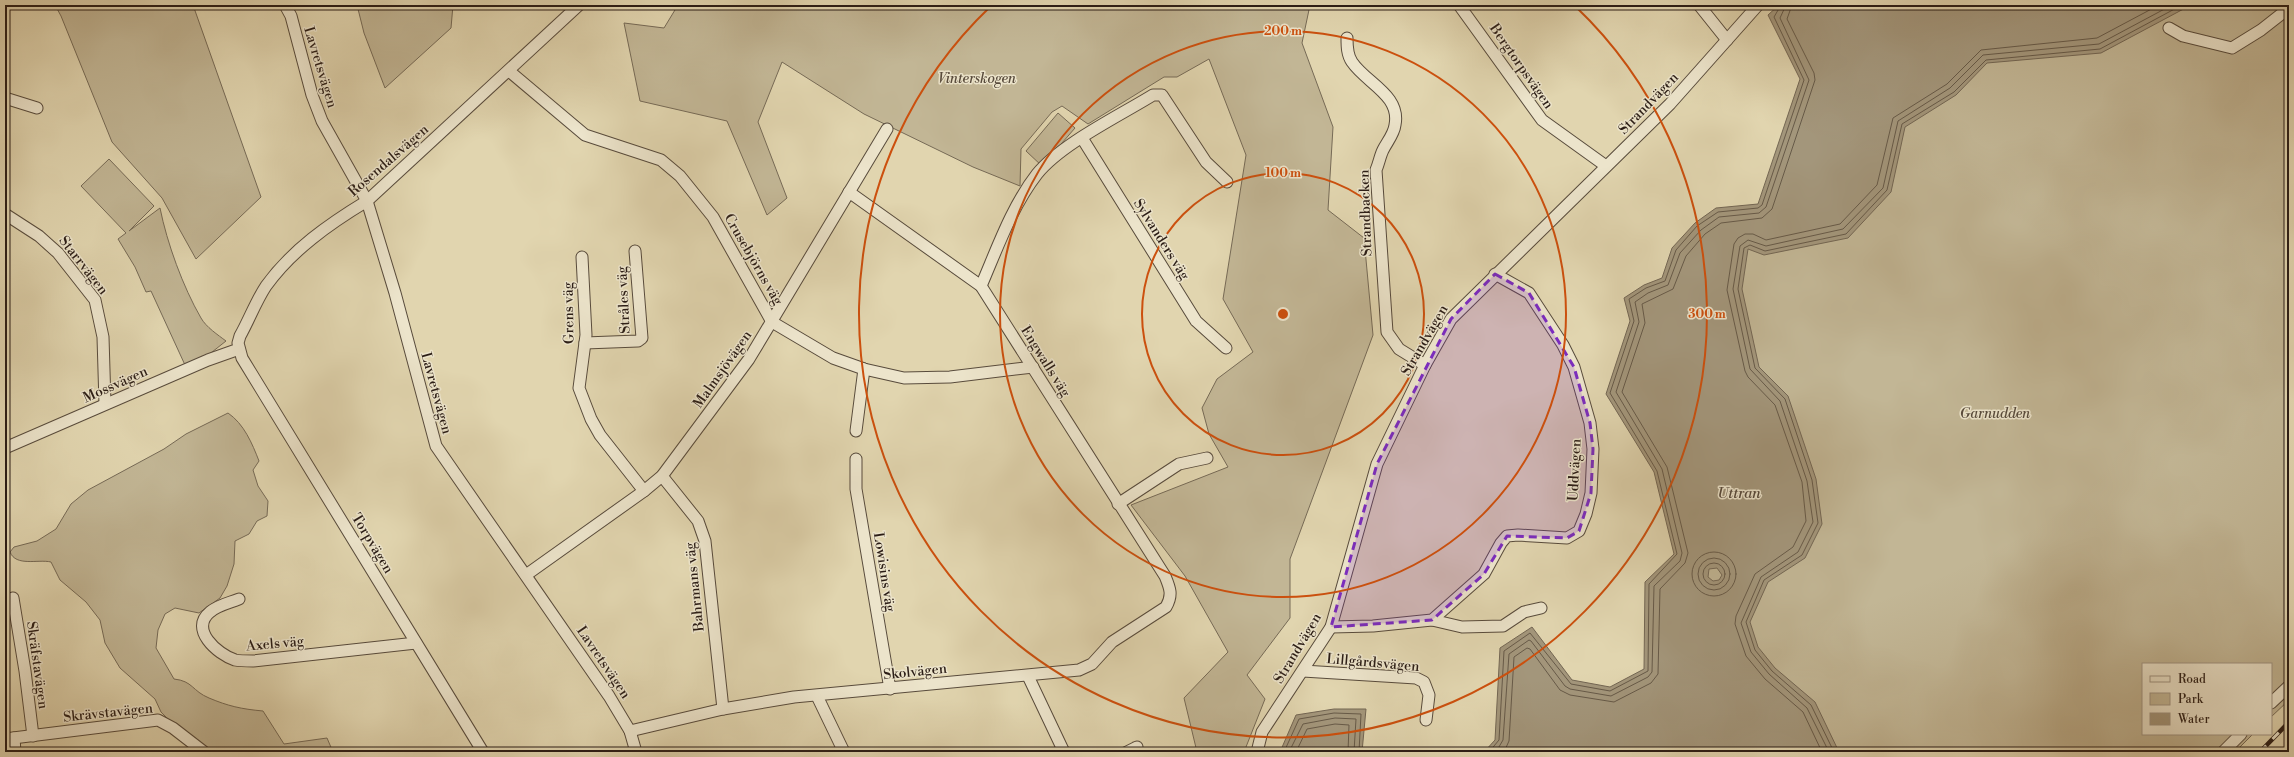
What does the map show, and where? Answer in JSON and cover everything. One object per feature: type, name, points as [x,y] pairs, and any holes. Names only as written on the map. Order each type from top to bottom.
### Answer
[{"type":"street","name":"Lavretsvägen","points":[[285,5],[291,16],[312,96],[322,121],[367,201],[395,293],[436,446],[609,696],[630,731],[636,752]]},
{"type":"street","name":"Rosendalsvägen","points":[[239,349],[240,336],[265,288],[279,270],[302,246],[367,201],[579,5]]},
{"type":"street","name":"Bergtorpsvägen","points":[[1459,5],[1542,120],[1606,166]]},
{"type":"street","points":[[1699,5],[1727,40]]},
{"type":"street","name":"Strandvägen","points":[[1257,752],[1262,732],[1331,627],[1377,464],[1425,365],[1451,319],[1495,274],[1670,104],[1758,5]]},
{"type":"street","points":[[2169,28],[2183,36],[2232,48],[2260,30],[2289,8]]},
{"type":"street","name":"Strandbacken","points":[[1347,38],[1348,52],[1352,62],[1390,100],[1396,115],[1395,126],[1376,170],[1386,328],[1398,349],[1425,365]]},
{"type":"street","name":"Crusebjörns väg","points":[[509,70],[585,134],[661,160],[680,176],[713,217],[772,322],[833,358],[864,369],[910,378],[950,377],[1033,367]]},
{"type":"street","points":[[981,286],[1022,199],[1037,174],[1055,157],[1082,138],[1152,96],[1162,95],[1206,162],[1227,182]]},
{"type":"street","points":[[5,98],[37,108]]},
{"type":"street","name":"Malmsjövägen","points":[[526,575],[644,491],[662,476],[749,359],[887,129]]},
{"type":"street","name":"Sylvanders väg","points":[[1082,138],[1196,321],[1215,340],[1226,348]]},
{"type":"street","name":"Engwalls väg","points":[[849,192],[981,286],[1158,565],[1171,589]]},
{"type":"street","name":"Starrvägen","points":[[5,214],[39,236],[58,253],[95,300],[103,336],[105,404]]},
{"type":"street","name":"Stråles väg","points":[[585,344],[638,341],[642,338],[635,251]]},
{"type":"street","name":"Grens väg","points":[[582,258],[585,344],[579,388],[591,419],[600,435],[644,491]]},
{"type":"street","name":"Uddvägen","points":[[1432,620],[1484,574],[1501,543],[1507,536],[1518,535],[1567,538],[1579,531],[1586,514],[1591,493],[1593,449],[1591,429],[1574,367],[1563,345],[1529,293],[1495,274]]},
{"type":"street","name":"Mossvägen","points":[[5,448],[208,360],[239,349]]},
{"type":"street","name":"Torpvägen","points":[[239,349],[242,358],[483,752]]},
{"type":"street","points":[[856,431],[864,369]]},
{"type":"street","points":[[1118,504],[1179,464],[1207,458]]},
{"type":"street","name":"Lowisins väg","points":[[856,459],[856,489],[890,689]]},
{"type":"street","name":"Bahrmans väg","points":[[662,476],[698,521],[706,541],[722,709]]},
{"type":"street","name":"Skolvägen","points":[[630,731],[722,709],[816,696],[1071,672],[1086,668],[1112,642],[1166,607],[1169,601],[1171,589]]},
{"type":"street","name":"Skräfstavägen","points":[[13,598],[25,671],[33,736]]},
{"type":"street","name":"Axels väg","points":[[239,599],[217,606],[209,612],[204,619],[203,629],[212,647],[236,660],[254,661],[416,643]]},
{"type":"street","points":[[1331,627],[1373,626],[1432,620],[1462,627],[1503,626],[1524,612],[1541,608]]},
{"type":"street","name":"Lillgårdsvägen","points":[[1303,670],[1416,678],[1424,682],[1429,695],[1426,720]]},
{"type":"street","points":[[1028,676],[1064,752]]},
{"type":"street","points":[[2272,702],[2289,686]]},
{"type":"street","points":[[816,696],[844,752]]},
{"type":"street","name":"Skrävstavägen","points":[[10,738],[158,720],[173,728],[204,752]]},
{"type":"street","points":[[2223,752],[2240,735]]},
{"type":"street","points":[[10,738],[15,752]]},
{"type":"highlighted area","points":[[1495,274],[1529,293],[1574,367],[1590,423],[1593,449],[1591,493],[1579,531],[1567,538],[1507,536],[1484,574],[1432,620],[1331,627],[1377,464],[1451,319]]},
{"type":"green space","points":[[55,5],[193,5],[261,197],[196,259],[162,198],[112,142],[61,16]]},
{"type":"green space","points":[[357,5],[453,5],[451,28],[385,88],[364,33]]},
{"type":"green space","name":"Vinterskogen","points":[[678,5],[1310,5],[1302,43],[1333,127],[1328,210],[1364,238],[1373,335],[1290,559],[1290,618],[1247,675],[1265,699],[1244,752],[1197,752],[1184,698],[1228,652],[1185,576],[1131,505],[1228,467],[1209,434],[1202,408],[1217,379],[1253,352],[1223,299],[1246,155],[1209,59],[1177,77],[1164,77],[1088,124],[1062,106],[1052,112],[1021,149],[1020,186],[973,167],[864,114],[782,62],[758,122],[787,198],[767,215],[727,121],[640,101],[624,23],[664,28]]},
{"type":"green space","name":"Garnudden","points":[[1949,5],[2289,5],[2289,700],[2272,716],[2272,663],[2142,663],[2142,735],[2252,735],[2235,752],[1644,752],[1738,236]]},
{"type":"green space","points":[[1058,113],[1075,128],[1042,166],[1026,151]]},
{"type":"green space","points":[[109,159],[154,206],[129,231],[160,208],[176,264],[194,306],[206,325],[226,341],[207,356],[185,365],[151,291],[146,292],[135,267],[118,239],[126,233],[81,186]]},
{"type":"green space","points":[[228,413],[234,417],[243,428],[259,461],[253,470],[258,486],[268,501],[267,516],[257,521],[249,534],[235,541],[234,564],[227,586],[220,598],[199,613],[175,608],[165,614],[158,630],[156,648],[174,679],[189,684],[203,695],[222,703],[241,708],[263,711],[284,744],[327,738],[333,752],[211,752],[171,722],[161,712],[155,699],[120,668],[105,643],[100,620],[86,602],[60,580],[51,562],[22,561],[13,557],[10,552],[14,547],[37,541],[56,529],[71,504],[88,490],[164,449],[186,434]]},
{"type":"water","name":"Uttran","points":[[1779,5],[2191,5],[2101,53],[1987,63],[1956,95],[1905,127],[1891,192],[1848,238],[1764,255],[1748,249],[1742,289],[1759,367],[1788,396],[1816,479],[1822,524],[1805,558],[1768,582],[1750,622],[1758,647],[1775,668],[1815,702],[1839,752],[1484,752],[1495,740],[1500,648],[1532,627],[1572,680],[1610,687],[1644,669],[1645,582],[1674,554],[1654,472],[1606,394],[1630,321],[1624,298],[1644,285],[1662,278],[1672,248],[1695,223],[1716,208],[1758,204],[1800,79],[1768,15]],"holes":[[[1717,568],[1722,575],[1719,580],[1713,581],[1708,577],[1709,569]]]},
{"type":"water","points":[[1334,709],[1366,709],[1362,752],[1280,752],[1296,715]]},
{"type":"railway","points":[[2260,752],[2289,722]]}]
